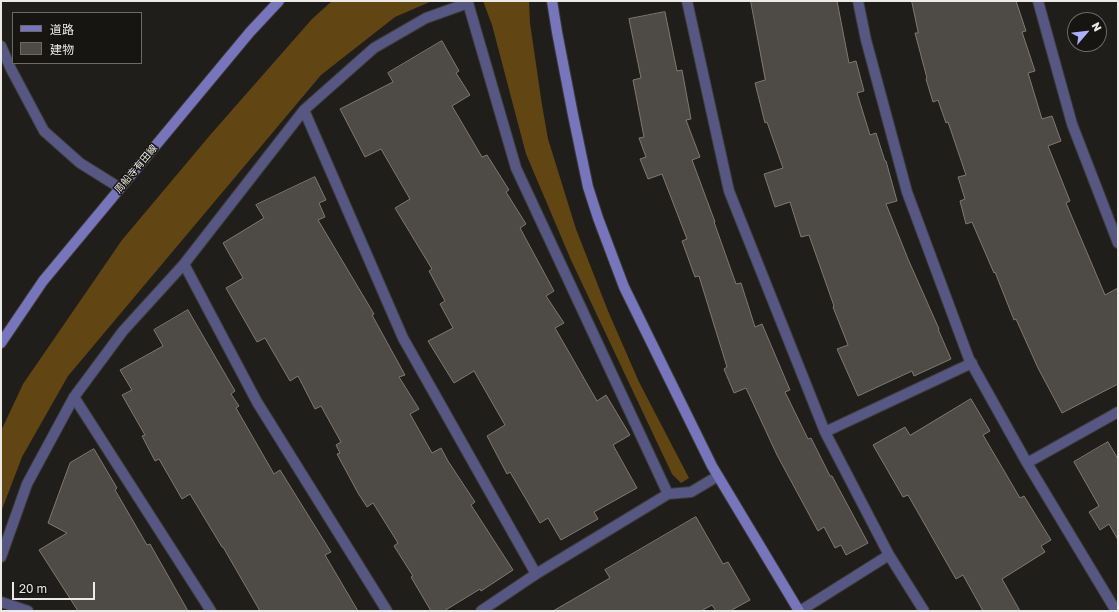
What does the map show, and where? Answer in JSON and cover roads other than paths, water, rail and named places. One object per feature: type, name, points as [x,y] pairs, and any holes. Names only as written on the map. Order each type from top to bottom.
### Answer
[{"type":"street","name":"周船寺有田線","points":[[1,343],[43,281],[250,32],[279,1]]},
{"type":"street","points":[[552,1],[588,187],[624,287],[677,397],[718,476],[799,611],[889,555]]},
{"type":"street","points":[[687,1],[729,191],[825,432],[889,555],[924,611]]},
{"type":"street","points":[[858,1],[866,40],[907,192],[972,363],[1027,463],[1116,611]]},
{"type":"street","points":[[1038,1],[1072,124],[1118,243]]},
{"type":"street","points":[[1,557],[27,484],[74,397],[123,331],[184,264],[304,110],[374,48],[426,18],[468,3],[516,168],[668,494]]},
{"type":"street","points":[[1,46],[11,69],[44,131],[80,163],[120,188]]},
{"type":"street","points":[[304,110],[403,338],[536,574]]},
{"type":"street","points":[[184,264],[257,402],[387,611]]},
{"type":"street","points":[[825,432],[972,363]]},
{"type":"street","points":[[74,397],[211,611]]},
{"type":"street","points":[[1027,463],[1118,412]]},
{"type":"street","points":[[481,611],[536,574],[668,494],[691,492],[718,476]]},
{"type":"street","points":[[1,602],[28,611]]}]
